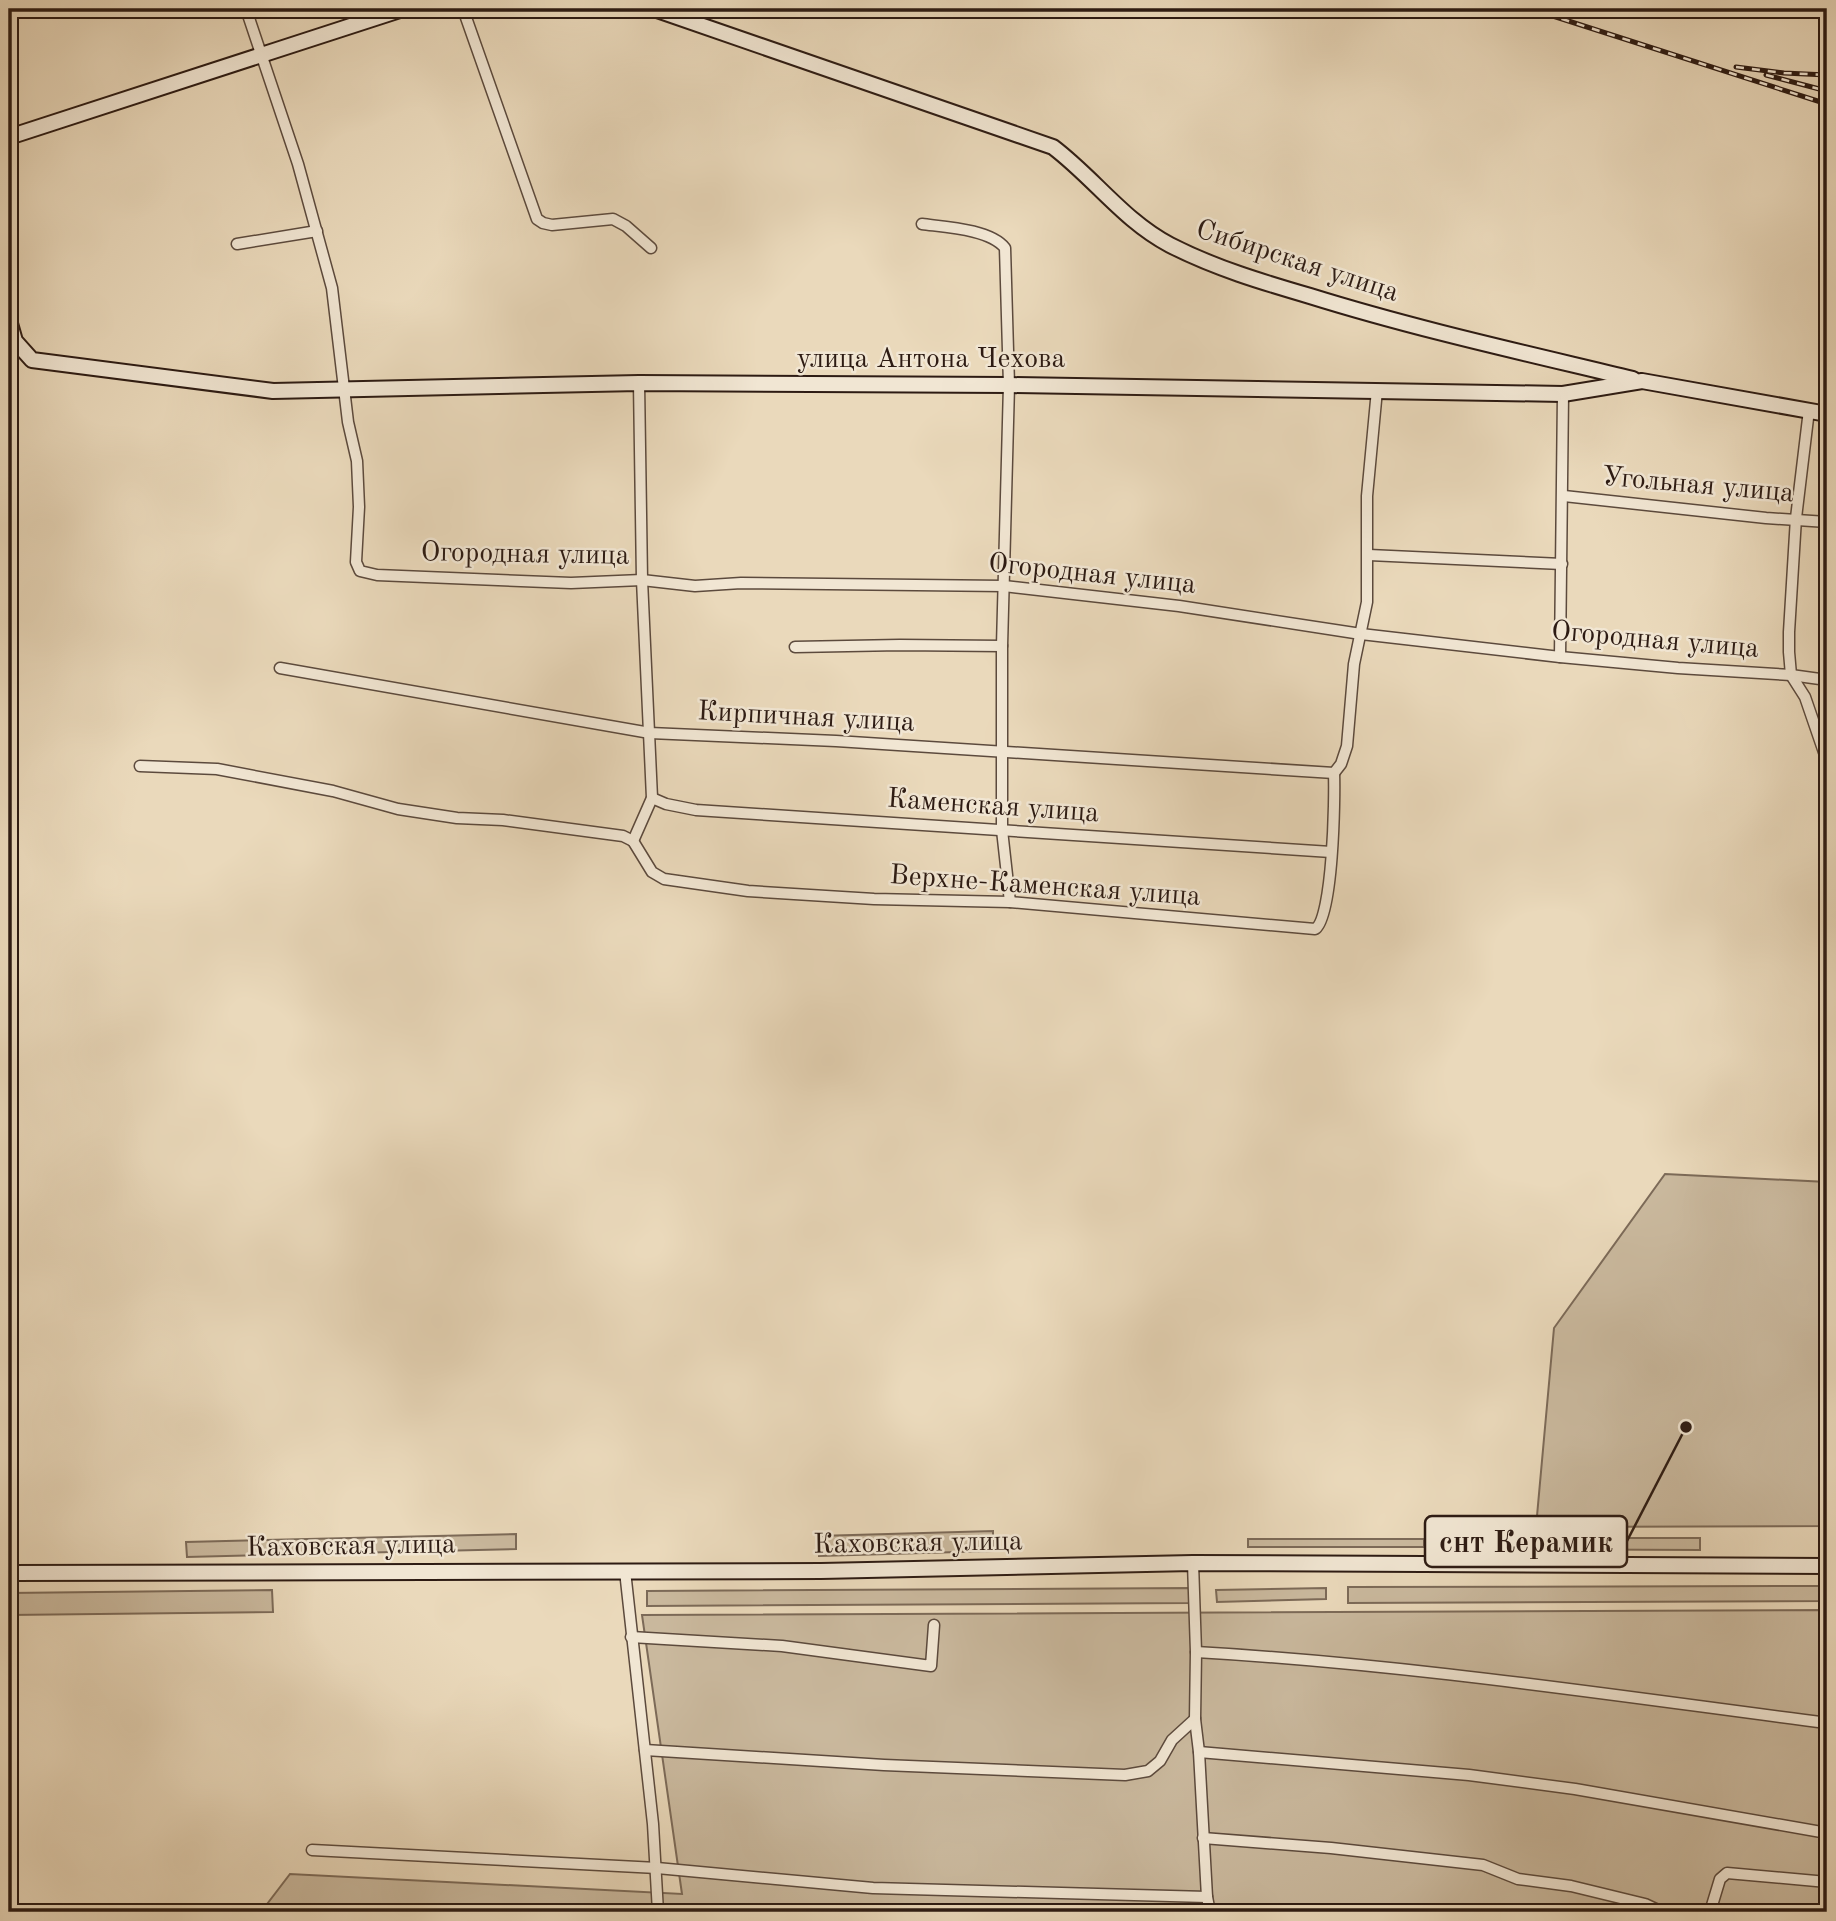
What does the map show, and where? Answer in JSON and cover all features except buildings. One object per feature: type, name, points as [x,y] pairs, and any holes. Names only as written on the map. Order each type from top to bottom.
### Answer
[{"type":"street","points":[[246,9],[317,231],[334,298],[346,391]]},
{"type":"street","points":[[9,137],[403,9]]},
{"type":"street","points":[[463,9],[537,219],[552,225],[613,219],[626,226],[651,248]]},
{"type":"street","name":"Сибирская улица","points":[[654,9],[1053,147],[1133,222],[1170,245],[1224,270],[1372,315],[1642,381]]},
{"type":"street","points":[[922,223],[972,231],[998,241],[1005,248],[1009,385],[1001,751],[1002,831],[1010,902]]},
{"type":"street","points":[[237,244],[317,231]]},
{"type":"street","name":"улица Антона Чехова","points":[[9,320],[15,341],[32,360],[273,391],[639,383],[1009,385],[1563,394],[1642,381],[1827,414]]},
{"type":"street","points":[[140,766],[217,768],[332,790],[398,808],[457,818],[503,820],[623,836],[634,841],[652,798],[642,580],[639,383]]},
{"type":"street","points":[[1334,773],[1345,756],[1347,746],[1354,664],[1367,602],[1367,496],[1377,390]]},
{"type":"street","name":"Огородная улица","points":[[346,391],[348,422],[358,471],[356,562],[360,571],[377,575],[571,583],[642,580],[695,586],[741,583],[1004,586],[1179,606],[1361,634],[1560,657],[1678,668],[1791,674],[1827,680]]},
{"type":"street","points":[[1560,657],[1564,496],[1563,394]]},
{"type":"street","points":[[1809,410],[1796,518],[1789,632],[1791,674],[1805,697],[1827,761]]},
{"type":"street","name":"Угольная улица","points":[[1564,496],[1775,519],[1796,518],[1827,522]]},
{"type":"street","points":[[1368,555],[1562,564]]},
{"type":"street","points":[[795,647],[1002,646]]},
{"type":"street","name":"Кирпичная улица","points":[[280,668],[650,733],[1001,751],[1334,773]]},
{"type":"street","name":"Верхне-Каменская улица","points":[[634,841],[652,872],[664,879],[748,891],[874,899],[1010,902],[1315,929],[1322,922],[1335,821],[1334,773]]},
{"type":"street","name":"Каменская улица","points":[[652,798],[666,804],[696,810],[1331,852]]},
{"type":"street","points":[[1193,1563],[1195,1719],[1210,1912]]},
{"type":"street","name":"Каховская улица","points":[[9,1573],[821,1571],[1193,1563],[1827,1566]]},
{"type":"street","points":[[625,1571],[657,1868],[658,1912]]},
{"type":"street","points":[[631,1637],[782,1646],[931,1666],[934,1625]]},
{"type":"street","points":[[1196,1651],[1428,1671],[1827,1723]]},
{"type":"street","points":[[645,1750],[884,1765],[1125,1775],[1148,1772],[1160,1761],[1172,1740],[1195,1719]]},
{"type":"street","points":[[1199,1752],[1469,1775],[1575,1789],[1827,1833]]},
{"type":"street","points":[[1203,1838],[1331,1848],[1483,1865],[1518,1878],[1571,1886],[1662,1912]]},
{"type":"street","points":[[312,1850],[657,1868],[873,1888],[1207,1897]]},
{"type":"street","points":[[1710,1912],[1720,1879],[1727,1873],[1827,1882]]},
{"type":"shaded area","points":[[1665,1174],[1827,1182],[1827,1526],[1536,1527],[1554,1328]]},
{"type":"shaded area","points":[[993,1531],[993,1551],[819,1556],[818,1536]]},
{"type":"shaded area","points":[[516,1534],[516,1549],[187,1557],[186,1542]]},
{"type":"shaded area","points":[[1498,1538],[1700,1538],[1700,1550],[1498,1549]]},
{"type":"shaded area","points":[[1248,1539],[1424,1539],[1424,1547],[1248,1547]]},
{"type":"shaded area","points":[[1827,1586],[1827,1601],[1348,1603],[1348,1587]]},
{"type":"shaded area","points":[[1191,1588],[1191,1603],[647,1606],[647,1591]]},
{"type":"shaded area","points":[[1326,1588],[1326,1599],[1217,1602],[1216,1590]]},
{"type":"shaded area","points":[[272,1590],[273,1612],[9,1615],[9,1593]]},
{"type":"shaded area","points":[[1827,1610],[1827,1912],[261,1912],[290,1874],[682,1894],[642,1615]]},
{"type":"railway","points":[[1531,9],[1827,104]]},
{"type":"railway","points":[[1736,67],[1827,75]]},
{"type":"railway","points":[[1766,75],[1827,91]]},
{"type":"place","name":"снт Керамик","points":[[1686,1427]]}]
